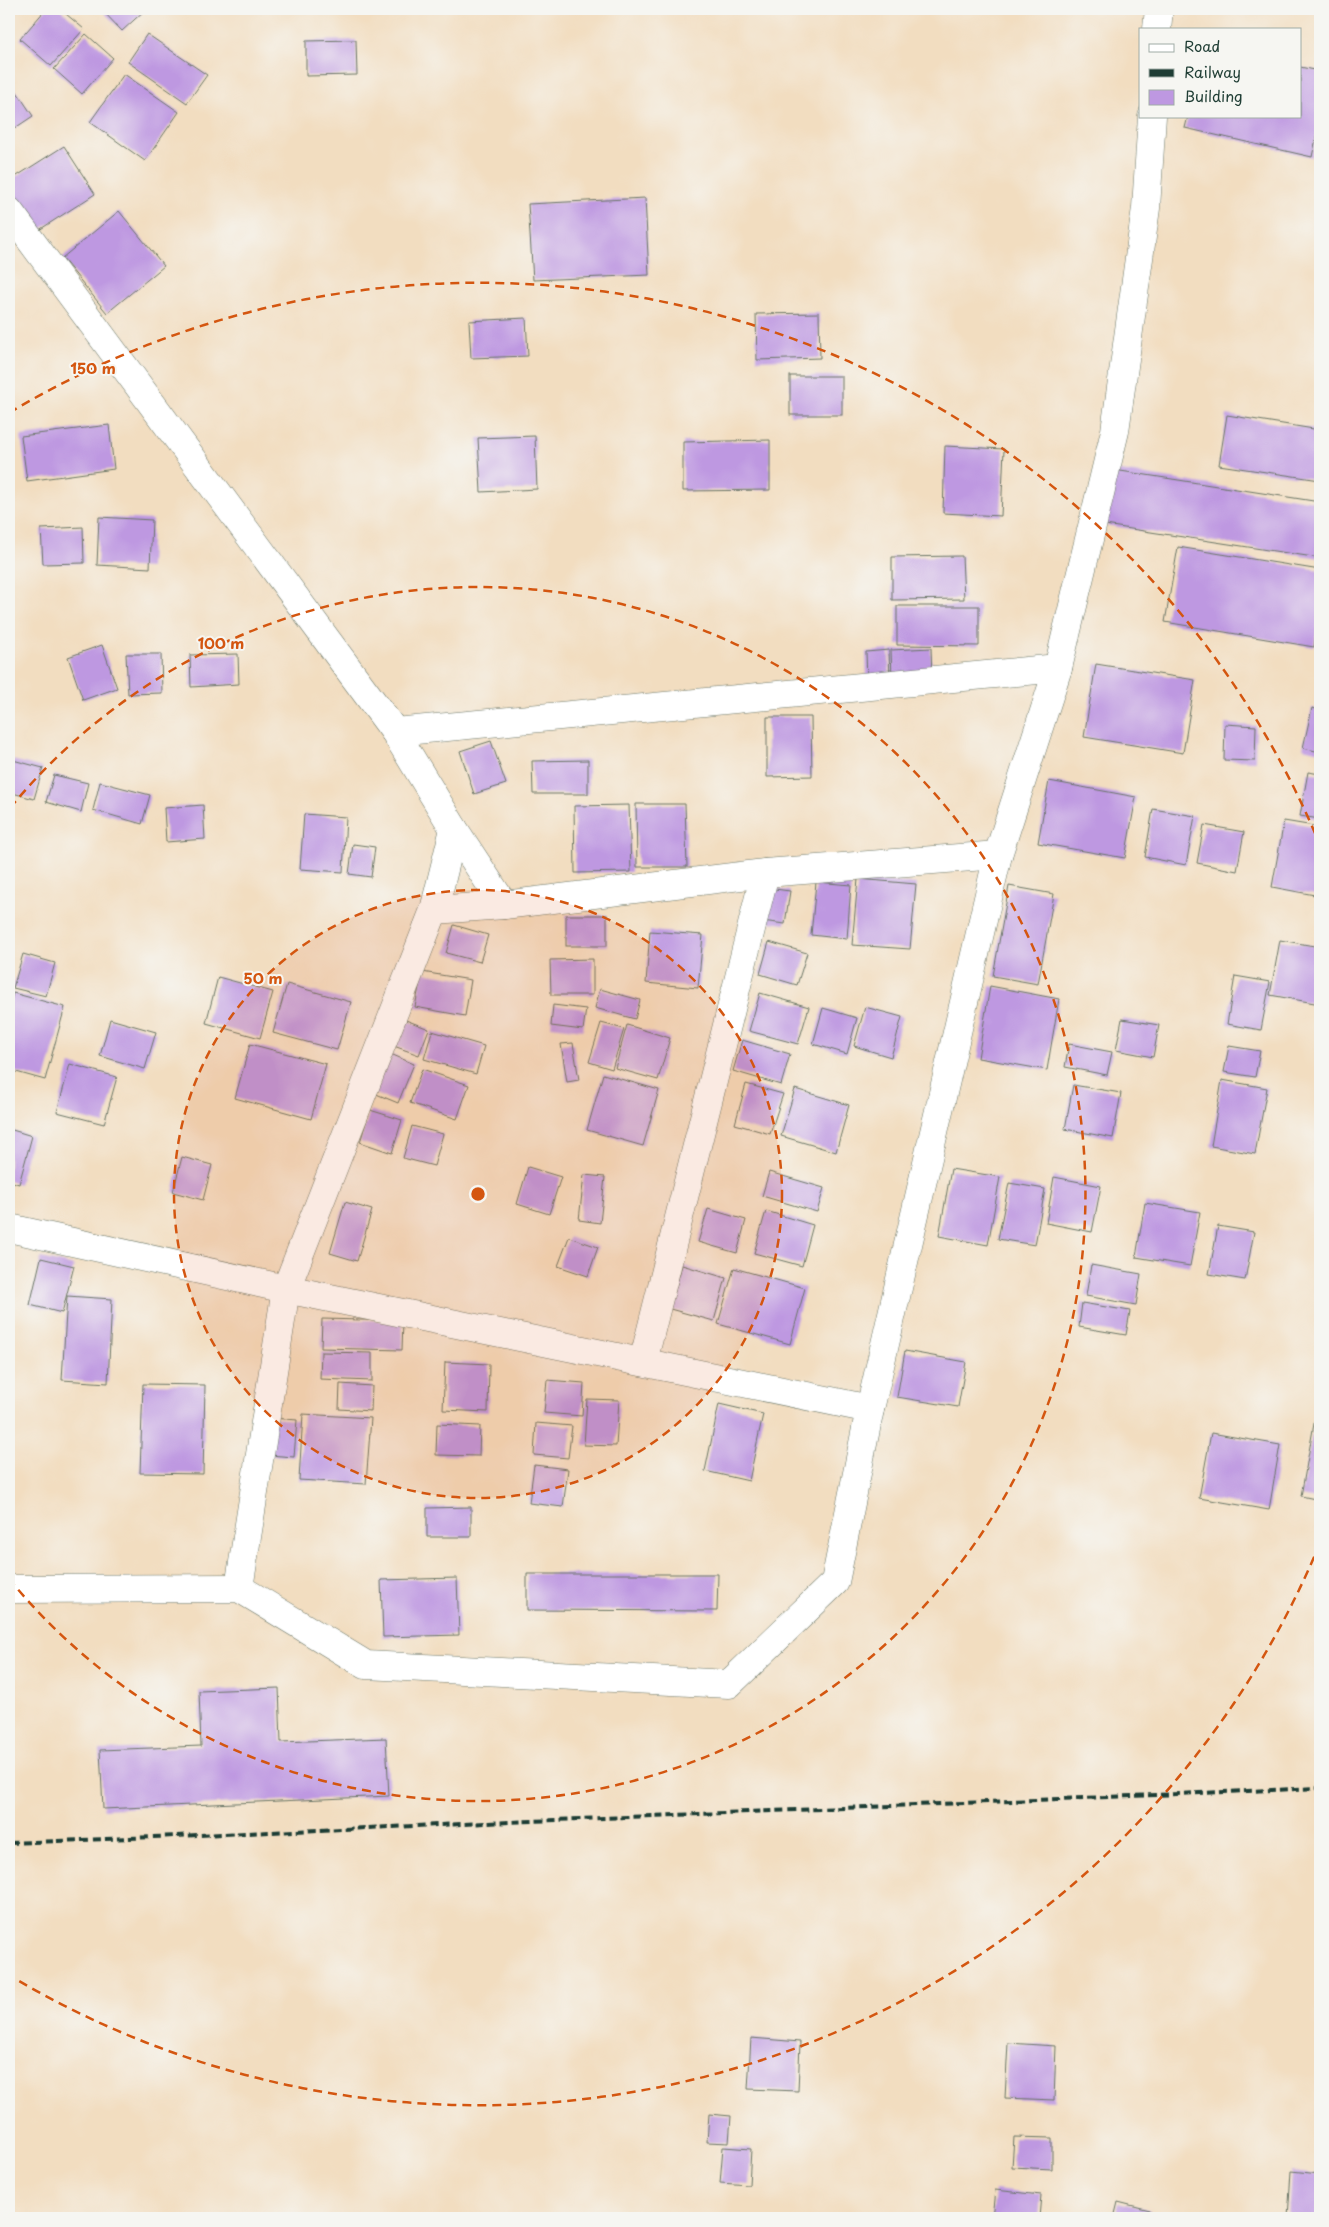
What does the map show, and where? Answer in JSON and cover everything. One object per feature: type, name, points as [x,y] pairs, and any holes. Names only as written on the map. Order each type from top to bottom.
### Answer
[{"type":"street","points":[[1157,28],[1159,9]]},
{"type":"street","points":[[9,1589],[239,1588],[366,1665],[729,1684],[835,1582],[870,1409],[998,855],[1058,668],[1115,431],[1146,208],[1152,118]]},
{"type":"street","points":[[9,211],[395,732],[454,829],[504,905]]},
{"type":"street","points":[[395,732],[1058,668]]},
{"type":"street","points":[[239,1588],[286,1289],[434,910],[454,829]]},
{"type":"street","points":[[434,910],[504,905],[765,874],[998,855]]},
{"type":"street","points":[[643,1362],[765,874]]},
{"type":"street","points":[[9,1228],[286,1289],[870,1409]]},
{"type":"building","points":[[46,9],[60,9],[84,29],[51,66],[20,39]]},
{"type":"building","points":[[101,9],[146,9],[122,31]]},
{"type":"building","points":[[86,34],[113,58],[82,94],[54,69]]},
{"type":"building","points":[[147,34],[207,75],[187,103],[128,62]]},
{"type":"building","points":[[356,40],[357,75],[306,76],[306,41]]},
{"type":"building","points":[[1302,67],[1320,71],[1320,120],[1312,157],[1185,128],[1188,118],[1302,118]]},
{"type":"building","points":[[124,74],[179,112],[145,161],[90,122]]},
{"type":"building","points":[[9,80],[33,116],[9,132]]},
{"type":"building","points":[[64,146],[95,194],[36,232],[9,189],[9,181]]},
{"type":"building","points":[[645,198],[649,275],[533,280],[528,204]]},
{"type":"building","points":[[119,211],[164,266],[107,313],[62,258]]},
{"type":"building","points":[[819,313],[820,358],[757,360],[756,314]]},
{"type":"building","points":[[526,318],[528,356],[471,358],[469,321]]},
{"type":"building","points":[[790,376],[842,376],[842,415],[790,415]]},
{"type":"building","points":[[1227,415],[1320,430],[1320,480],[1219,465]]},
{"type":"building","points":[[109,425],[114,469],[27,481],[21,436]]},
{"type":"building","points":[[535,436],[537,489],[481,492],[478,438]]},
{"type":"building","points":[[770,440],[770,490],[683,491],[683,442]]},
{"type":"building","points":[[945,446],[1004,449],[1001,516],[943,513]]},
{"type":"building","points":[[1114,470],[1320,502],[1320,558],[1105,525]]},
{"type":"building","points":[[99,517],[152,520],[150,568],[97,565]]},
{"type":"building","points":[[83,527],[84,563],[43,564],[41,529]]},
{"type":"building","points":[[1178,547],[1320,570],[1320,610],[1314,647],[1165,622]]},
{"type":"building","points":[[962,556],[964,599],[892,600],[892,557]]},
{"type":"building","points":[[897,606],[979,606],[979,646],[897,645]]},
{"type":"building","points":[[102,645],[117,688],[83,700],[68,657]]},
{"type":"building","points":[[931,648],[932,678],[892,680],[891,650]]},
{"type":"building","points":[[889,650],[890,682],[867,682],[866,652]]},
{"type":"building","points":[[126,654],[161,654],[162,693],[128,694]]},
{"type":"building","points":[[238,654],[239,684],[191,687],[190,655]]},
{"type":"building","points":[[1096,664],[1195,680],[1183,753],[1084,737]]},
{"type":"building","points":[[1312,708],[1320,710],[1320,752],[1303,748]]},
{"type":"building","points":[[767,717],[811,717],[812,776],[767,777]]},
{"type":"building","points":[[1225,724],[1256,726],[1255,761],[1224,760]]},
{"type":"building","points":[[491,741],[506,784],[474,794],[460,751]]},
{"type":"building","points":[[9,759],[43,768],[34,799],[9,792]]},
{"type":"building","points":[[588,760],[588,794],[533,794],[532,761]]},
{"type":"building","points":[[1308,772],[1320,774],[1320,819],[1300,816]]},
{"type":"building","points":[[54,775],[88,783],[81,812],[46,802]]},
{"type":"building","points":[[1049,781],[1136,797],[1125,858],[1038,843]]},
{"type":"building","points":[[100,782],[150,795],[142,824],[93,810]]},
{"type":"building","points":[[636,804],[685,804],[687,867],[637,867]]},
{"type":"building","points":[[203,805],[205,839],[166,842],[164,808]]},
{"type":"building","points":[[629,805],[631,872],[575,873],[574,806]]},
{"type":"building","points":[[1153,809],[1195,816],[1186,865],[1145,857]]},
{"type":"building","points":[[304,814],[346,817],[343,872],[300,869]]},
{"type":"building","points":[[1284,821],[1320,827],[1320,896],[1272,887]]},
{"type":"building","points":[[1204,825],[1244,832],[1237,871],[1197,863]]},
{"type":"building","points":[[353,844],[375,847],[371,877],[349,874]]},
{"type":"building","points":[[858,879],[916,884],[910,949],[852,945]]},
{"type":"building","points":[[816,882],[851,885],[847,939],[811,935]]},
{"type":"building","points":[[1009,886],[1054,894],[1038,984],[993,976]]},
{"type":"building","points":[[767,888],[790,891],[785,924],[762,921]]},
{"type":"building","points":[[566,915],[607,915],[607,946],[566,946]]},
{"type":"building","points":[[454,925],[488,935],[480,962],[446,953]]},
{"type":"building","points":[[650,931],[703,935],[698,988],[646,983]]},
{"type":"building","points":[[1280,940],[1320,947],[1320,1004],[1270,995]]},
{"type":"building","points":[[769,942],[807,953],[797,985],[760,974]]},
{"type":"building","points":[[23,954],[55,963],[46,996],[13,988]]},
{"type":"building","points":[[593,959],[593,995],[551,995],[550,960]]},
{"type":"building","points":[[422,972],[471,980],[465,1016],[415,1007]]},
{"type":"building","points":[[1235,976],[1270,982],[1261,1030],[1227,1024]]},
{"type":"building","points":[[218,977],[273,992],[260,1038],[206,1023]]},
{"type":"building","points":[[287,984],[351,1002],[337,1050],[273,1033]]},
{"type":"building","points":[[990,986],[1059,999],[1047,1070],[978,1058]]},
{"type":"building","points":[[600,989],[640,1000],[635,1019],[595,1008]]},
{"type":"building","points":[[13,993],[65,1007],[45,1080],[9,1070],[9,1007]]},
{"type":"building","points":[[760,993],[809,1007],[798,1044],[749,1031]]},
{"type":"building","points":[[553,1005],[586,1009],[583,1030],[551,1026]]},
{"type":"building","points":[[865,1007],[902,1017],[891,1057],[854,1046]]},
{"type":"building","points":[[823,1008],[857,1018],[847,1054],[813,1044]]},
{"type":"building","points":[[398,1017],[429,1029],[419,1055],[388,1044]]},
{"type":"building","points":[[110,1019],[156,1032],[145,1069],[100,1056]]},
{"type":"building","points":[[1122,1019],[1159,1025],[1153,1057],[1116,1050]]},
{"type":"building","points":[[601,1023],[624,1029],[612,1069],[589,1062]]},
{"type":"building","points":[[627,1025],[670,1038],[658,1080],[615,1068]]},
{"type":"building","points":[[432,1031],[484,1046],[476,1074],[424,1059]]},
{"type":"building","points":[[742,1040],[790,1054],[781,1085],[733,1071]]},
{"type":"building","points":[[573,1043],[579,1080],[567,1082],[561,1044]]},
{"type":"building","points":[[250,1044],[326,1064],[311,1119],[235,1098]]},
{"type":"building","points":[[1069,1044],[1112,1052],[1107,1075],[1065,1067]]},
{"type":"building","points":[[1229,1046],[1260,1051],[1255,1077],[1224,1072]]},
{"type":"building","points":[[386,1052],[414,1064],[398,1103],[369,1091]]},
{"type":"building","points":[[70,1064],[117,1077],[104,1124],[57,1112]]},
{"type":"building","points":[[422,1069],[469,1085],[457,1119],[410,1103]]},
{"type":"building","points":[[603,1074],[659,1090],[643,1146],[587,1130]]},
{"type":"building","points":[[1222,1080],[1267,1088],[1255,1154],[1211,1146]]},
{"type":"building","points":[[746,1084],[783,1094],[770,1134],[735,1124]]},
{"type":"building","points":[[1073,1085],[1121,1093],[1113,1138],[1065,1129]]},
{"type":"building","points":[[795,1089],[849,1105],[836,1152],[781,1136]]},
{"type":"building","points":[[370,1110],[402,1120],[392,1153],[360,1142]]},
{"type":"building","points":[[412,1126],[443,1134],[434,1166],[403,1158]]},
{"type":"building","points":[[9,1129],[32,1136],[19,1184],[9,1181]]},
{"type":"building","points":[[182,1157],[212,1165],[203,1200],[173,1192]]},
{"type":"building","points":[[528,1167],[561,1177],[549,1214],[517,1204]]},
{"type":"building","points":[[951,1169],[1000,1177],[988,1245],[939,1236]]},
{"type":"building","points":[[769,1172],[824,1188],[817,1212],[762,1196]]},
{"type":"building","points":[[584,1175],[605,1177],[600,1223],[579,1220]]},
{"type":"building","points":[[1054,1177],[1101,1186],[1092,1232],[1046,1223]]},
{"type":"building","points":[[1009,1183],[1045,1189],[1035,1245],[998,1239]]},
{"type":"building","points":[[345,1202],[372,1210],[357,1261],[330,1253]]},
{"type":"building","points":[[1145,1203],[1200,1212],[1190,1266],[1136,1257]]},
{"type":"building","points":[[708,1209],[746,1220],[737,1253],[698,1242]]},
{"type":"building","points":[[766,1211],[813,1225],[802,1266],[754,1253]]},
{"type":"building","points":[[1218,1226],[1254,1232],[1245,1280],[1209,1274]]},
{"type":"building","points":[[569,1237],[598,1247],[588,1276],[558,1266]]},
{"type":"building","points":[[41,1258],[74,1266],[62,1313],[30,1305]]},
{"type":"building","points":[[682,1265],[726,1278],[714,1321],[670,1309]]},
{"type":"building","points":[[1091,1265],[1141,1274],[1136,1305],[1086,1296]]},
{"type":"building","points":[[734,1268],[805,1288],[790,1344],[718,1324]]},
{"type":"building","points":[[67,1296],[112,1299],[108,1383],[62,1380]]},
{"type":"building","points":[[1082,1303],[1130,1311],[1126,1335],[1079,1327]]},
{"type":"building","points":[[322,1319],[403,1321],[402,1350],[321,1348]]},
{"type":"building","points":[[905,1351],[966,1362],[958,1407],[897,1397]]},
{"type":"building","points":[[321,1352],[372,1353],[372,1381],[320,1379]]},
{"type":"building","points":[[445,1362],[489,1364],[488,1412],[443,1410]]},
{"type":"building","points":[[547,1380],[584,1383],[582,1416],[544,1413]]},
{"type":"building","points":[[143,1384],[205,1385],[203,1474],[140,1473]]},
{"type":"building","points":[[340,1384],[372,1386],[371,1411],[339,1409]]},
{"type":"building","points":[[587,1399],[619,1400],[616,1446],[584,1445]]},
{"type":"building","points":[[719,1404],[763,1414],[749,1481],[705,1471]]},
{"type":"building","points":[[1317,1407],[1320,1407],[1320,1500],[1301,1496]]},
{"type":"building","points":[[303,1414],[371,1418],[366,1484],[299,1480]]},
{"type":"building","points":[[272,1418],[297,1420],[294,1457],[269,1455]]},
{"type":"building","points":[[536,1423],[572,1426],[568,1458],[534,1455]]},
{"type":"building","points":[[437,1424],[480,1426],[479,1456],[436,1455]]},
{"type":"building","points":[[1211,1433],[1280,1445],[1269,1510],[1199,1498]]},
{"type":"building","points":[[534,1465],[568,1469],[563,1507],[529,1503]]},
{"type":"building","points":[[471,1507],[471,1537],[427,1537],[427,1508]]},
{"type":"building","points":[[527,1574],[718,1574],[717,1611],[527,1610]]},
{"type":"building","points":[[457,1578],[459,1635],[383,1637],[381,1580]]},
{"type":"building","points":[[279,1688],[281,1742],[386,1738],[389,1796],[103,1809],[100,1750],[201,1746],[199,1691]]},
{"type":"building","points":[[751,2038],[800,2042],[798,2091],[748,2089]]},
{"type":"building","points":[[1008,2043],[1056,2046],[1054,2100],[1005,2098]]},
{"type":"building","points":[[709,2114],[731,2116],[729,2143],[707,2142]]},
{"type":"building","points":[[1014,2137],[1052,2138],[1052,2169],[1012,2167]]},
{"type":"building","points":[[723,2147],[751,2149],[749,2185],[720,2183]]},
{"type":"building","points":[[1291,2171],[1320,2174],[1320,2218],[1288,2218]]},
{"type":"building","points":[[995,2190],[1041,2195],[1039,2218],[992,2218]]},
{"type":"building","points":[[1118,2202],[1150,2210],[1148,2218],[1114,2218]]},
{"type":"railway","points":[[9,1843],[1320,1788]]}]
